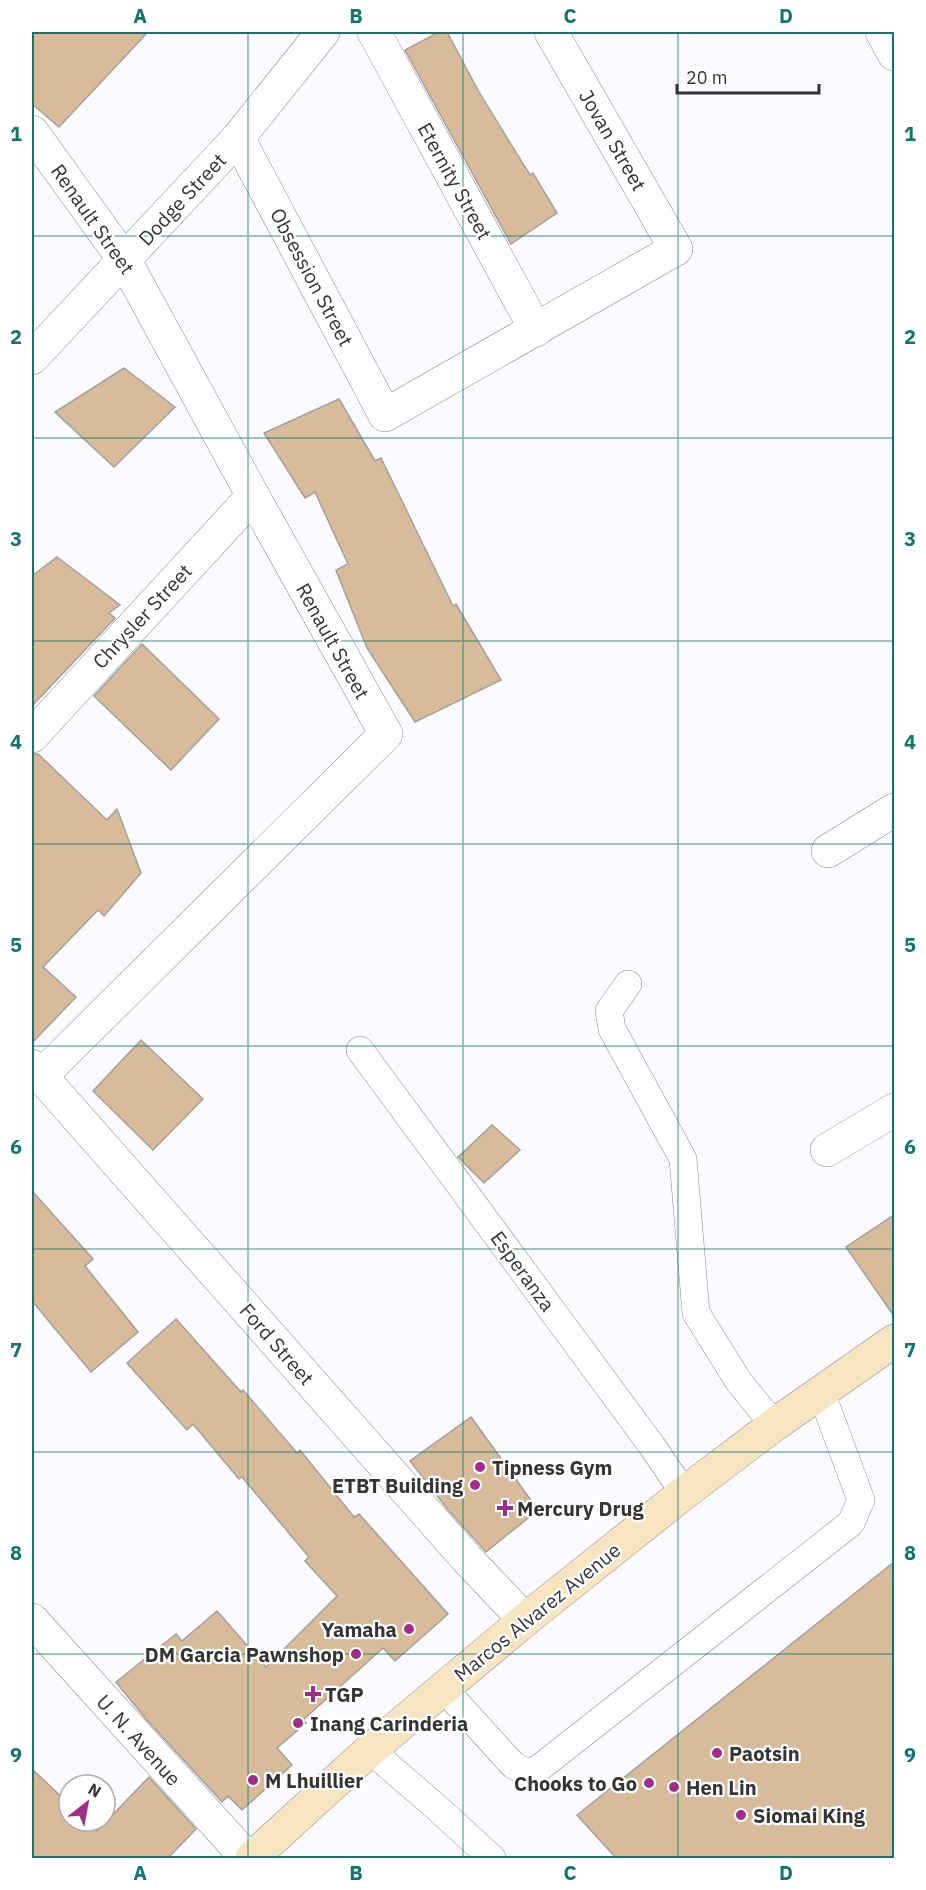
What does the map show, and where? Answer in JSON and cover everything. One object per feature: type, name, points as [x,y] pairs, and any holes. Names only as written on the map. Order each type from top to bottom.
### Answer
[{"type":"main road","name":"Marcos Alvarez Avenue","points":[[252,1858],[370,1750],[525,1620],[684,1493],[774,1425],[894,1341]]},
{"type":"street","name":"Dodge Street","points":[[32,358],[238,138],[323,32]]},
{"type":"street","name":"Eternity Street","points":[[374,32],[536,330]]},
{"type":"street","name":"Jovan Street","points":[[536,330],[676,249],[551,32]]},
{"type":"street","points":[[882,32],[894,54]]},
{"type":"street","name":"Renault Street","points":[[32,132],[125,261],[386,734],[36,1071]]},
{"type":"street","name":"Obsession Street","points":[[238,138],[385,415],[536,330]]},
{"type":"street","name":"Chrysler Street","points":[[32,736],[253,496]]},
{"type":"street","points":[[828,851],[894,810]]},
{"type":"street","name":"Ford Street","points":[[36,1071],[466,1559],[525,1620]]},
{"type":"street","points":[[827,1150],[894,1110]]},
{"type":"street","name":"U. N. Avenue","points":[[32,1620],[247,1858]]},
{"type":"lane","points":[[628,984],[609,1011],[612,1029],[682,1159],[696,1313],[739,1382],[774,1425]]},
{"type":"lane","name":"Esperanza","points":[[360,1050],[652,1446],[684,1493]]},
{"type":"lane","points":[[443,1688],[513,1765],[526,1772],[538,1769],[851,1523],[861,1500],[821,1392]]},
{"type":"lane","points":[[370,1750],[492,1858]]},
{"type":"building","points":[[32,32],[148,32],[59,127],[32,104]]},
{"type":"building","points":[[439,32],[447,32],[480,94],[530,175],[533,173],[557,213],[511,244],[405,50]]},
{"type":"building","points":[[124,368],[175,407],[114,467],[55,412]]},
{"type":"building","points":[[339,399],[375,461],[381,458],[453,606],[456,604],[501,680],[415,722],[367,648],[336,570],[348,564],[315,492],[305,498],[264,433]]},
{"type":"building","points":[[57,557],[120,605],[109,613],[115,618],[32,706],[32,576]]},
{"type":"building","points":[[142,644],[219,719],[171,770],[94,696]]},
{"type":"building","points":[[32,754],[38,754],[107,820],[117,809],[141,873],[104,916],[98,910],[43,967],[76,997],[32,1043]]},
{"type":"building","points":[[141,1040],[203,1099],[153,1150],[93,1091]]},
{"type":"building","points":[[492,1125],[520,1150],[484,1183],[458,1157]]},
{"type":"building","points":[[32,1191],[93,1259],[85,1266],[138,1332],[91,1372],[32,1301]]},
{"type":"building","points":[[894,1215],[894,1316],[846,1247]]},
{"type":"building","points":[[176,1319],[241,1392],[243,1390],[297,1453],[300,1450],[354,1517],[359,1514],[448,1614],[395,1661],[383,1648],[303,1720],[306,1723],[277,1748],[292,1765],[242,1810],[228,1796],[222,1802],[146,1719],[116,1682],[176,1634],[182,1641],[217,1611],[266,1667],[337,1596],[305,1561],[309,1557],[242,1477],[239,1479],[193,1424],[187,1430],[127,1363]]},
{"type":"building","name":"ETBT Building","points":[[471,1417],[538,1510],[486,1552],[449,1511],[410,1461]]},
{"type":"building","points":[[894,1562],[894,1858],[616,1858],[577,1815]]},
{"type":"building","points":[[32,1769],[57,1793],[57,1833],[117,1833],[117,1810],[149,1777],[196,1829],[168,1858],[32,1858]]},
{"type":"place","name":"Tipness Gym","points":[[480,1467]]},
{"type":"place","name":"ETBT Building","points":[[475,1485]]},
{"type":"place","name":"Mercury Drug","points":[[505,1508]]},
{"type":"place","name":"Yamaha","points":[[409,1629]]},
{"type":"place","name":"DM Garcia Pawnshop","points":[[356,1654]]},
{"type":"place","name":"TGP","points":[[313,1694]]},
{"type":"place","name":"Inang Carinderia","points":[[298,1723]]},
{"type":"place","name":"Paotsin","points":[[717,1753]]},
{"type":"place","name":"M Lhuillier","points":[[253,1780]]},
{"type":"place","name":"Chooks to Go","points":[[649,1783]]},
{"type":"place","name":"Hen Lin","points":[[674,1787]]},
{"type":"place","name":"Siomai King","points":[[741,1815]]}]
